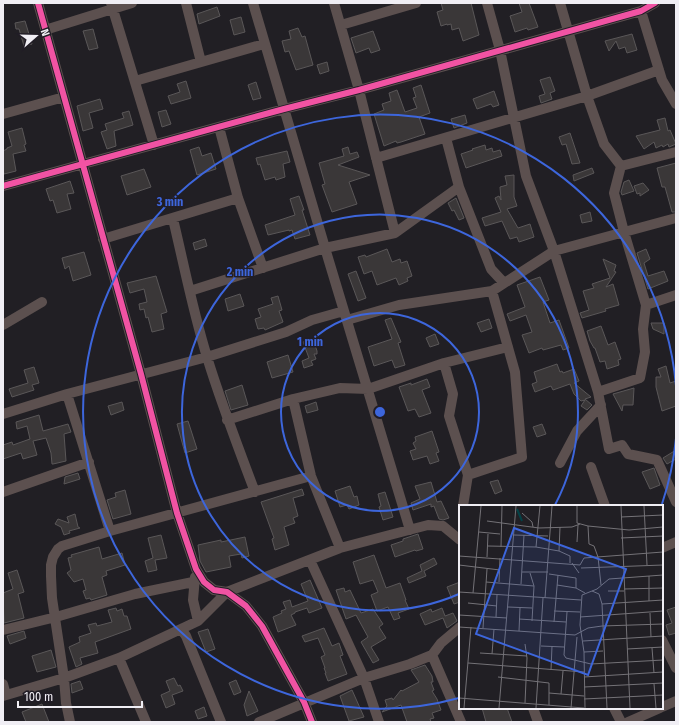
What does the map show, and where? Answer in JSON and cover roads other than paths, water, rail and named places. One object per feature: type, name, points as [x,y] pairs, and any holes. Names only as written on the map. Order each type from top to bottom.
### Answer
[{"type":"street","points":[[38,3],[141,374],[177,513],[196,569],[208,586],[214,590],[227,592],[246,606],[262,626],[304,702],[312,722]]},
{"type":"street","points":[[45,30],[112,6],[132,3]]},
{"type":"street","points":[[186,3],[202,62]]},
{"type":"street","points":[[253,3],[410,530]]},
{"type":"street","points":[[334,3],[359,90],[395,233]]},
{"type":"street","points":[[341,25],[414,3]]},
{"type":"street","points":[[487,3],[500,50],[526,176],[554,251],[598,392],[609,449],[622,445],[628,454],[657,460],[676,502]]},
{"type":"street","points":[[560,3],[567,32],[604,144],[621,166]]},
{"type":"street","points":[[3,186],[567,32],[641,11],[655,3]]},
{"type":"street","points":[[112,6],[154,145]]},
{"type":"street","points":[[641,11],[662,80],[676,104]]},
{"type":"street","points":[[135,81],[264,44]]},
{"type":"street","points":[[376,158],[587,96],[659,70]]},
{"type":"street","points":[[3,114],[64,97]]},
{"type":"street","points":[[219,127],[238,198],[264,268]]},
{"type":"street","points":[[446,138],[459,186],[491,269],[504,283]]},
{"type":"street","points":[[621,166],[676,152]]},
{"type":"street","points":[[598,392],[640,378],[645,352],[643,329],[646,305],[614,193],[621,166]]},
{"type":"street","points":[[190,291],[325,248],[395,233],[459,186]]},
{"type":"street","points":[[103,239],[173,219],[238,198]]},
{"type":"street","points":[[3,414],[67,394],[207,357],[286,332],[312,320],[346,316],[399,305],[492,291],[554,251],[676,218]]},
{"type":"street","points":[[173,219],[207,357],[227,420],[255,492]]},
{"type":"street","points":[[468,476],[522,457],[515,372],[492,291]]},
{"type":"street","points":[[646,305],[676,296]]},
{"type":"street","points":[[3,325],[42,302]]},
{"type":"street","points":[[227,420],[292,399],[340,388],[368,388],[444,363],[508,347]]},
{"type":"street","points":[[444,363],[453,394],[449,416],[468,476],[464,505]]},
{"type":"street","points":[[67,394],[110,531]]},
{"type":"street","points":[[292,399],[311,476],[340,548]]},
{"type":"street","points":[[560,463],[577,431],[601,405]]},
{"type":"street","points":[[3,492],[89,462]]},
{"type":"street","points":[[591,467],[605,505]]},
{"type":"street","points":[[70,722],[66,703],[56,617],[52,598],[51,576],[51,565],[56,553],[62,546],[110,531],[311,476]]},
{"type":"street","points":[[3,684],[5,696],[64,678],[119,658],[198,621],[227,592],[340,548],[428,525],[443,526],[459,539]]},
{"type":"street","points":[[663,548],[676,542]]},
{"type":"street","points":[[310,560],[364,678],[379,722]]},
{"type":"street","points":[[196,569],[193,582],[193,600],[198,621]]},
{"type":"street","points":[[3,630],[56,617],[135,594],[193,582]]},
{"type":"street","points":[[259,722],[364,678],[410,664],[432,655],[441,643],[459,628]]},
{"type":"street","points":[[181,629],[186,636],[222,722]]},
{"type":"street","points":[[663,642],[676,668]]},
{"type":"street","points":[[432,655],[462,722]]},
{"type":"street","points":[[119,658],[146,722]]},
{"type":"street","points":[[663,707],[676,701]]},
{"type":"street","points":[[533,709],[538,722]]},
{"type":"street","points":[[614,709],[621,722]]},
{"type":"street","points":[[628,722],[659,709]]}]
